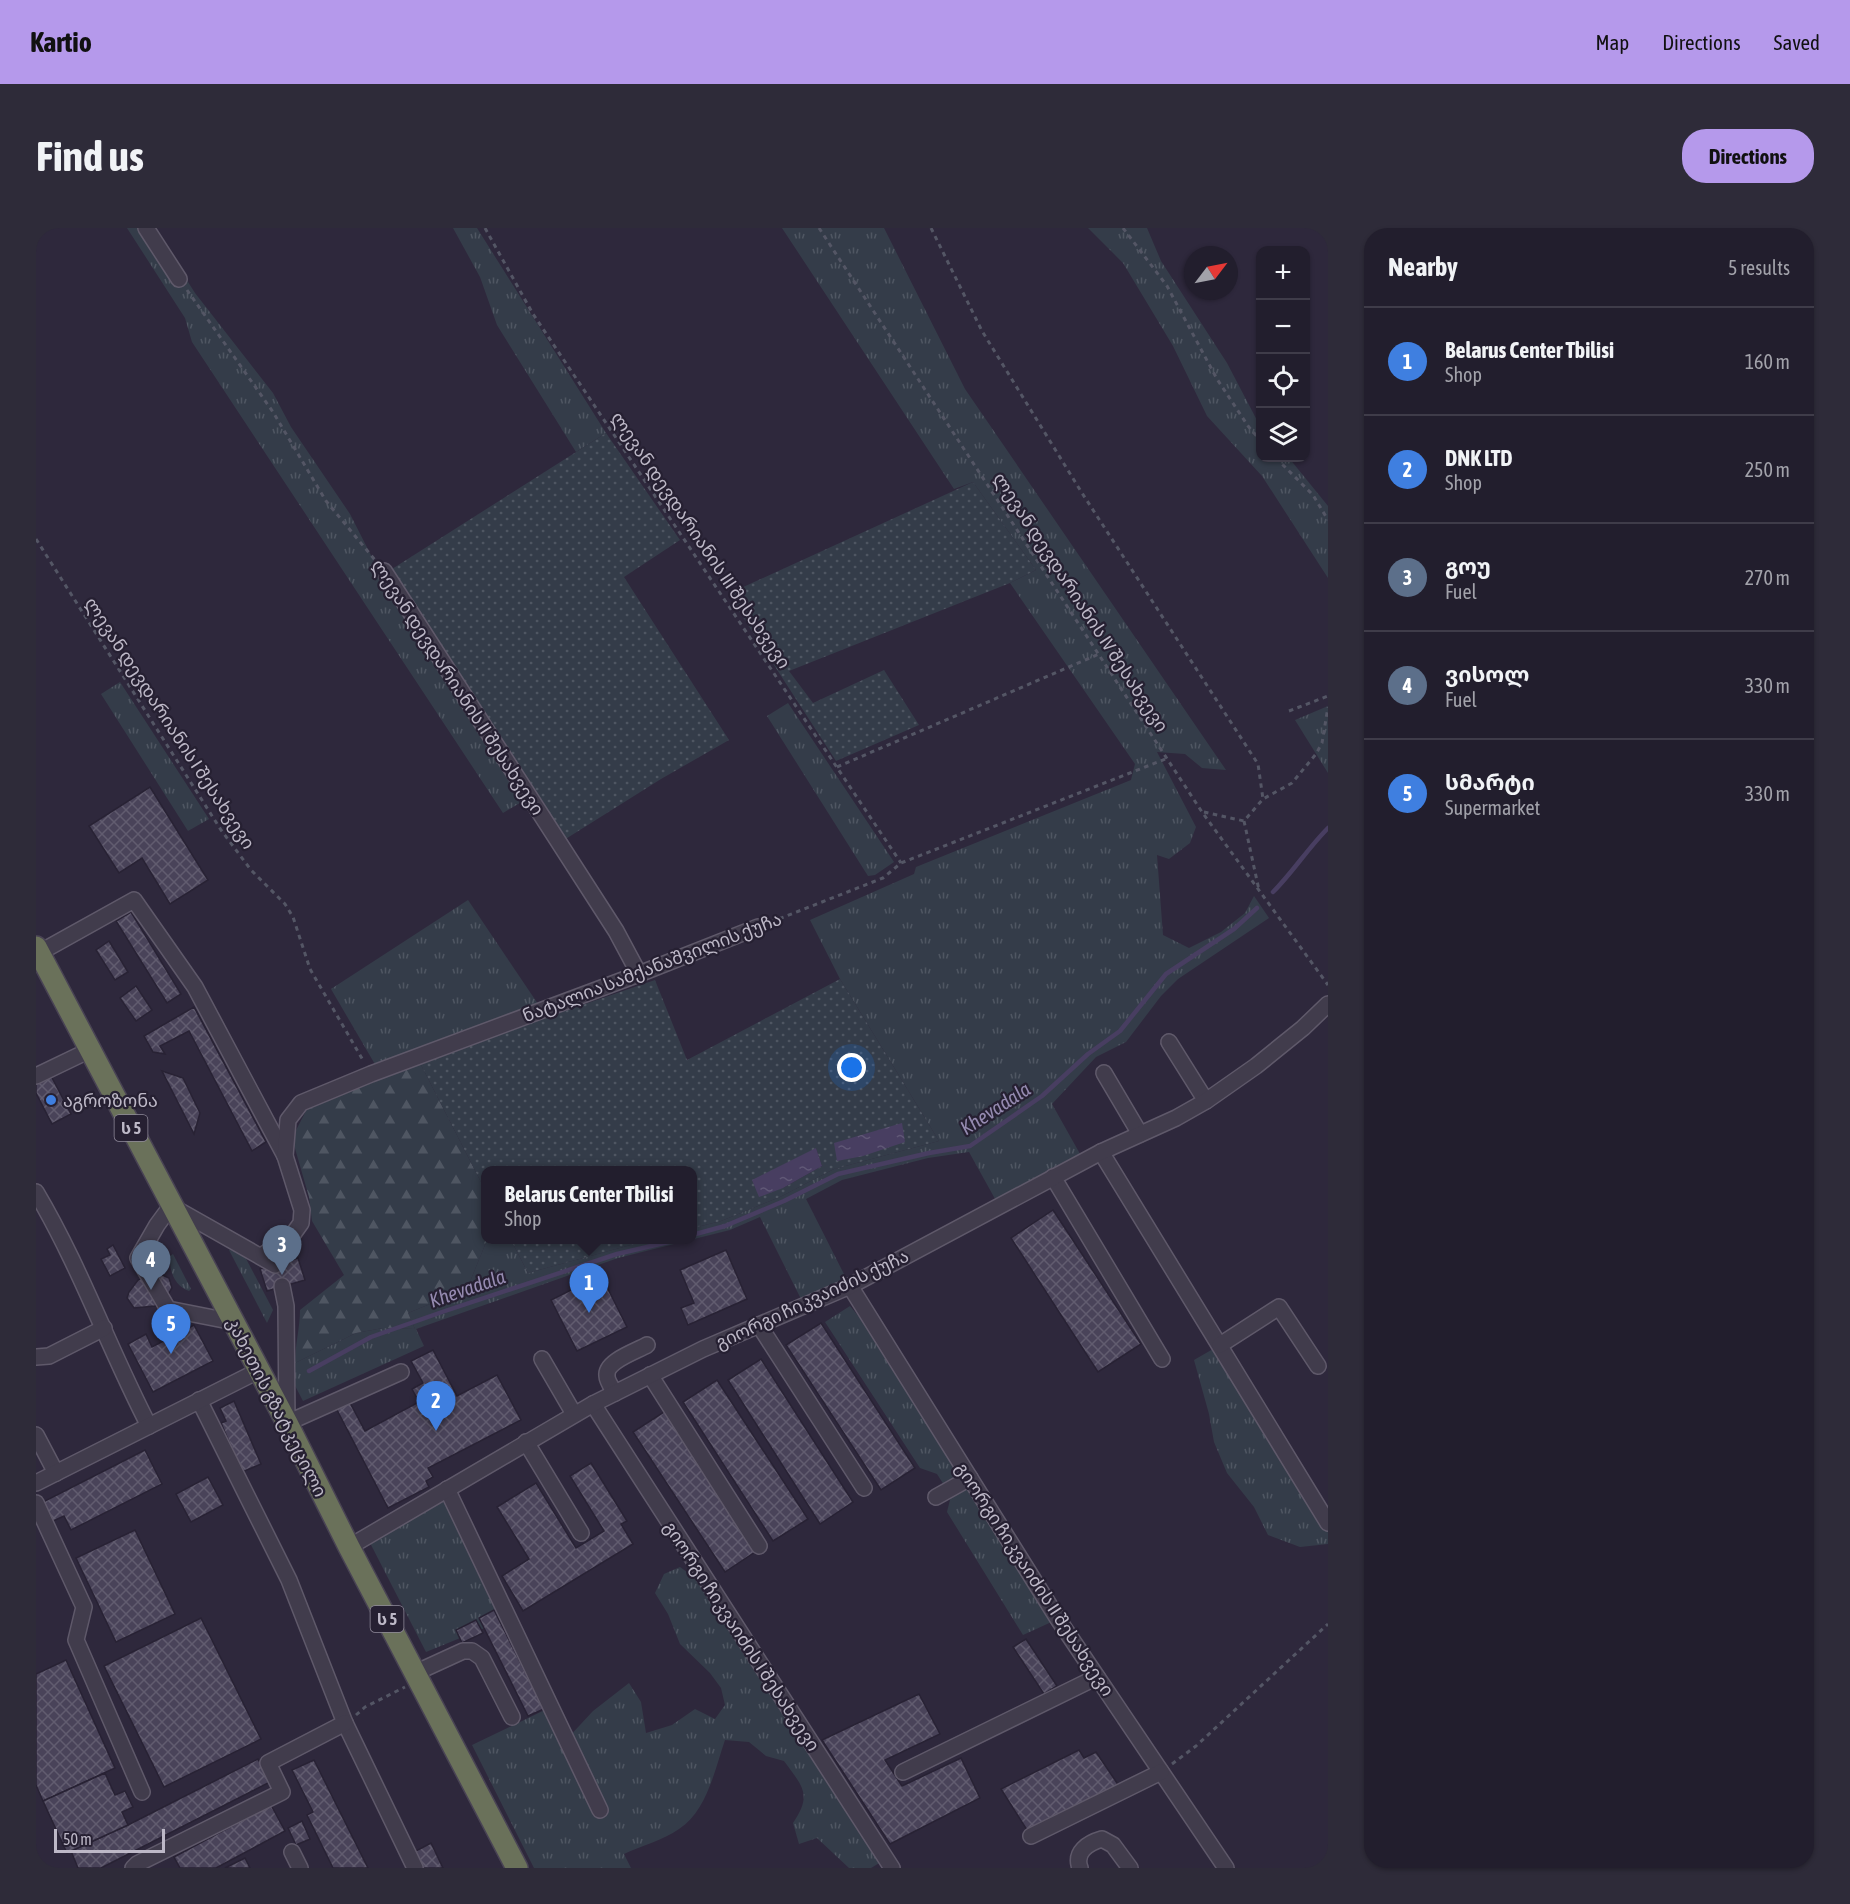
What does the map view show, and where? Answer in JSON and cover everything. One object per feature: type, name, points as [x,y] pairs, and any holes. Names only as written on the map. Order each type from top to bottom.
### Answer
[{"type":"highway","name":"კახეთის გზატკეცილი","points":[[39,960],[90,1050],[234,1322],[517,1868]]},
{"type":"street","points":[[146,228],[179,279]]},
{"type":"street","name":"ლევან დევდარიანის II შესახვევი","points":[[384,571],[616,931],[639,974]]},
{"type":"street","points":[[39,960],[134,900],[195,987],[285,1156]]},
{"type":"street","name":"ნატალია სამქანაშვილის ქუჩა","points":[[261,1256],[291,1237],[301,1223],[302,1210],[285,1156],[288,1120],[302,1103],[371,1074],[758,927]]},
{"type":"street","name":"გიორგი ჩიკვაიძის ქუჩა","points":[[350,1548],[593,1404],[650,1375],[850,1286],[1101,1152],[1206,1101],[1303,1028],[1328,1004]]},
{"type":"street","points":[[1169,1042],[1206,1101]]},
{"type":"street","points":[[36,1076],[90,1050]]},
{"type":"street","points":[[1104,1073],[1140,1134]]},
{"type":"street","points":[[1101,1152],[1328,1523]]},
{"type":"street","points":[[1053,1177],[1162,1359]]},
{"type":"street","points":[[36,1192],[104,1328],[127,1383],[149,1426]]},
{"type":"street","points":[[234,1322],[168,1309],[138,1258],[157,1224],[171,1206],[274,1265]]},
{"type":"street","points":[[282,1286],[286,1306],[287,1423],[402,1372]]},
{"type":"street","name":"გიორგი ჩიკვაიძის II შესახვევი","points":[[850,1286],[1058,1618],[1226,1868]]},
{"type":"street","points":[[1220,1345],[1279,1307],[1318,1366]]},
{"type":"street","points":[[759,1325],[864,1488]]},
{"type":"street","points":[[36,1357],[50,1356],[104,1328]]},
{"type":"street","points":[[615,1393],[607,1376],[608,1370],[613,1363],[648,1345]]},
{"type":"street","points":[[542,1359],[574,1414]]},
{"type":"street","points":[[36,1483],[258,1371]]},
{"type":"street","points":[[650,1375],[759,1546]]},
{"type":"street","points":[[199,1400],[289,1580],[345,1723],[415,1868]]},
{"type":"street","name":"გიორგი ჩიკვაიძის I შესახვევი","points":[[593,1404],[892,1868]]},
{"type":"street","points":[[36,1435],[56,1473]]},
{"type":"street","points":[[526,1442],[581,1533]]},
{"type":"street","points":[[936,1497],[970,1478]]},
{"type":"street","points":[[447,1489],[600,1810]]},
{"type":"street","points":[[36,1503],[84,1607],[76,1640],[142,1792]]},
{"type":"street","points":[[417,1676],[463,1651],[472,1651],[482,1658],[512,1717]]},
{"type":"street","points":[[903,1772],[1097,1677]]},
{"type":"street","points":[[133,1868],[282,1792],[268,1763],[345,1723]]},
{"type":"street","points":[[1031,1836],[1161,1772]]},
{"type":"street","points":[[1080,1868],[1078,1865],[1080,1853],[1090,1843],[1102,1839],[1113,1845],[1130,1868]]},
{"type":"street","points":[[292,1852],[300,1868]]},
{"type":"path","name":"ლევან დევდარიანის III შესახვევი","points":[[485,228],[533,315],[901,863]]},
{"type":"path","name":"ლევან დევდარიანის IV შესახვევი","points":[[819,228],[1202,812],[1327,982]]},
{"type":"path","points":[[932,228],[982,332],[1082,493],[1258,764],[1263,799]]},
{"type":"path","points":[[1123,228],[1167,286],[1217,379],[1256,435]]},
{"type":"path","name":"ლევან დევდარიანის II შესახვევი","points":[[179,279],[273,412],[326,501],[384,571]]},
{"type":"path","points":[[1280,462],[1312,495],[1328,520]]},
{"type":"path","name":"ლევან დევდარიანის I შესახვევი","points":[[36,539],[221,830],[251,870],[285,903],[293,917],[310,969],[371,1074]]},
{"type":"path","points":[[837,767],[1099,654]]},
{"type":"path","points":[[1289,711],[1328,696]]},
{"type":"path","points":[[1244,821],[1263,799],[1292,783],[1317,754],[1322,743],[1328,707]]},
{"type":"path","name":"ნატალია სამქანაშვილის ქუჩა","points":[[758,927],[884,878],[901,863],[1167,758]]},
{"type":"path","points":[[1202,812],[1244,821]]},
{"type":"path","points":[[1244,821],[1260,892]]},
{"type":"path","points":[[1161,1772],[1196,1746],[1328,1624]]},
{"type":"path","points":[[345,1723],[365,1707],[417,1676]]},
{"type":"green space","points":[[127,228],[140,228],[176,263],[195,293],[273,393],[291,427],[350,514],[379,571],[525,800],[503,813],[192,342],[185,318]]},
{"type":"green space","points":[[453,228],[477,228],[606,433],[576,452],[497,325],[480,277]]},
{"type":"green space","points":[[782,228],[884,228],[965,389],[1226,770],[1202,768],[1185,754],[1157,752],[1196,827],[1190,843],[1169,859],[1157,855],[1163,935],[1189,948],[1221,932],[1245,913],[1254,896],[1269,918],[1178,979],[1161,996],[1126,1042],[1096,1057],[1052,1104],[1084,1161],[999,1206],[969,1152],[928,1158],[842,1180],[806,1199],[850,1286],[804,1305],[760,1217],[730,1230],[697,1238],[697,1227],[721,1221],[780,1197],[834,1169],[939,1141],[840,979],[810,920],[914,874],[916,867],[1131,780],[1135,764],[1010,583],[1036,570],[973,482],[954,489]]},
{"type":"green space","points":[[1088,228],[1147,228],[1161,261],[1184,300],[1186,300],[1227,363],[1256,418],[1256,462],[1292,462],[1328,506],[1328,578],[1262,476],[1207,416],[1173,346],[1123,263]]},
{"type":"green space","points":[[606,433],[680,540],[624,577],[729,740],[661,779],[564,840],[392,569]]},
{"type":"green space","points":[[973,482],[1036,570],[1010,583],[789,671],[813,703],[884,670],[919,725],[836,761],[728,594]]},
{"type":"green space","points":[[120,682],[209,819],[188,831],[101,694]]},
{"type":"green space","points":[[788,703],[894,862],[875,875],[868,876],[767,716]]},
{"type":"green space","points":[[1328,706],[1328,773],[1295,720]]},
{"type":"green space","points":[[468,900],[538,1004],[376,1066],[331,989]]},
{"type":"green space","points":[[840,979],[939,1141],[834,1169],[780,1197],[721,1221],[697,1227],[697,1166],[481,1166],[481,1182],[419,1061],[655,980],[687,1060]],"holes":[[[816,1148],[822,1166],[783,1188]]]},
{"type":"green space","points":[[419,1061],[481,1182],[481,1244],[485,1244],[467,1289],[408,1313],[415,1329],[383,1328],[356,1333],[295,1363],[300,1310],[344,1275],[312,1221],[309,1197],[292,1138],[307,1109],[318,1101]]},
{"type":"green space","points":[[485,1244],[513,1244],[528,1273],[634,1244],[674,1244],[618,1258],[416,1329],[424,1346],[303,1401],[292,1380],[295,1363],[356,1333],[383,1328],[415,1329],[408,1313],[467,1289]]},
{"type":"green space","points":[[513,1244],[634,1244],[528,1273]]},
{"type":"green space","points":[[229,1250],[242,1251],[273,1310],[267,1323]]},
{"type":"green space","points":[[173,1254],[191,1289],[189,1291],[184,1289],[174,1277],[170,1261],[170,1256]]},
{"type":"green space","points":[[850,1306],[900,1366],[1058,1619],[1023,1635],[947,1512],[951,1496],[937,1474],[920,1468],[825,1322]]},
{"type":"green space","points":[[1220,1345],[1328,1523],[1328,1544],[1300,1547],[1268,1535],[1254,1507],[1227,1473],[1214,1442],[1194,1360]]},
{"type":"green space","points":[[447,1489],[509,1618],[426,1652],[367,1537]]},
{"type":"green space","points":[[680,1567],[714,1592],[886,1859],[871,1868],[849,1868],[817,1838],[799,1844],[793,1823],[803,1805],[804,1797],[796,1777],[784,1761],[766,1756],[749,1742],[725,1740],[709,1789],[697,1812],[673,1833],[624,1854],[631,1868],[534,1868],[472,1745],[551,1707],[567,1739],[593,1711],[629,1683],[641,1702],[646,1733],[672,1725],[695,1709],[715,1719],[725,1705],[721,1688],[710,1673],[680,1644],[668,1614],[655,1593],[664,1574]]},
{"type":"water","points":[[902,1123],[905,1142],[863,1156],[837,1161],[834,1143]]},
{"type":"water","points":[[816,1148],[822,1166],[783,1188],[759,1197],[752,1180]]},
{"type":"building","points":[[150,787],[208,880],[170,904],[142,858],[119,873],[89,826]]},
{"type":"building","points":[[131,912],[181,994],[167,1003],[116,921]]},
{"type":"building","points":[[109,941],[128,972],[115,980],[96,950]]},
{"type":"building","points":[[136,986],[152,1010],[136,1021],[120,998]]},
{"type":"building","points":[[194,1007],[266,1142],[252,1151],[189,1031],[160,1046],[165,1054],[153,1052],[144,1036]]},
{"type":"building","points":[[162,1071],[183,1078],[200,1113],[194,1134]]},
{"type":"building","points":[[50,1074],[71,1114],[52,1124],[36,1093],[36,1081]]},
{"type":"building","points":[[1053,1210],[1141,1344],[1098,1372],[1011,1238]]},
{"type":"building","points":[[113,1245],[125,1268],[110,1276],[101,1259],[110,1255],[107,1249]]},
{"type":"building","points":[[726,1250],[747,1299],[688,1325],[681,1308],[694,1303],[680,1270]]},
{"type":"building","points":[[298,1258],[305,1280],[267,1291],[260,1269]]},
{"type":"building","points":[[151,1274],[160,1274],[169,1278],[172,1288],[164,1301],[155,1306],[134,1308],[127,1298],[129,1292],[138,1280]]},
{"type":"building","points":[[601,1275],[627,1327],[577,1351],[551,1300]]},
{"type":"building","points":[[821,1323],[915,1468],[881,1490],[786,1345]]},
{"type":"building","points":[[194,1325],[213,1361],[153,1392],[128,1344],[146,1334],[152,1347]]},
{"type":"building","points":[[433,1350],[457,1396],[497,1375],[521,1420],[428,1468],[433,1477],[426,1481],[429,1487],[388,1508],[336,1408],[349,1401],[365,1431],[419,1402],[412,1389],[423,1383],[411,1361]]},
{"type":"building","points":[[761,1359],[853,1502],[820,1524],[728,1380]]},
{"type":"building","points":[[717,1380],[808,1519],[773,1541],[683,1402]]},
{"type":"building","points":[[234,1401],[261,1464],[242,1472],[221,1423],[226,1421],[220,1408]]},
{"type":"building","points":[[667,1410],[758,1550],[725,1572],[633,1432]]},
{"type":"building","points":[[145,1450],[162,1484],[71,1530],[64,1516],[51,1522],[41,1503]]},
{"type":"building","points":[[591,1463],[627,1521],[621,1524],[633,1544],[523,1611],[502,1576],[529,1559],[497,1507],[536,1483],[576,1548],[604,1531],[570,1476]]},
{"type":"building","points":[[208,1477],[223,1505],[191,1522],[176,1494]]},
{"type":"building","points":[[135,1530],[175,1614],[116,1642],[76,1558]]},
{"type":"building","points":[[494,1610],[544,1709],[528,1716],[479,1618]]},
{"type":"building","points":[[201,1618],[261,1739],[164,1787],[104,1666]]},
{"type":"building","points":[[476,1620],[483,1633],[462,1643],[456,1630]]},
{"type":"building","points":[[1026,1639],[1057,1686],[1044,1694],[1013,1647]]},
{"type":"building","points":[[66,1660],[115,1768],[43,1801],[36,1785],[36,1674]]},
{"type":"building","points":[[919,1694],[940,1734],[885,1760],[902,1786],[961,1758],[980,1798],[890,1844],[822,1740]]},
{"type":"building","points":[[1079,1750],[1084,1758],[1096,1752],[1119,1786],[1027,1830],[1001,1789]]},
{"type":"building","points":[[258,1759],[270,1782],[101,1868],[78,1868],[71,1851],[128,1825]]},
{"type":"building","points":[[314,1760],[368,1868],[333,1868],[307,1815],[313,1812],[292,1770]]},
{"type":"building","points":[[105,1773],[115,1795],[125,1791],[133,1807],[122,1812],[128,1825],[67,1853],[43,1801]]},
{"type":"building","points":[[271,1805],[285,1831],[216,1868],[180,1868],[174,1857]]},
{"type":"building","points":[[302,1821],[310,1839],[296,1845],[288,1828]]},
{"type":"building","points":[[431,1843],[443,1868],[421,1868],[414,1852]]},
{"type":"building","points":[[245,1858],[250,1868],[225,1868]]},
{"type":"waterway","name":"Khevadala","points":[[1273,892],[1328,828]]},
{"type":"waterway","name":"Khevadala","points":[[697,1234],[725,1226],[784,1201],[838,1174],[970,1146],[1042,1096],[1088,1054],[1120,1031],[1166,974],[1234,929],[1257,908]]},
{"type":"waterway","name":"Khevadala","points":[[309,1371],[371,1337],[617,1254],[660,1244]]},
{"type":"place","name":"აგროზონა","points":[[51,1100]]},
{"type":"place","name":"გოუ","points":[[282,1275]]},
{"type":"place","name":"ვისოლ","points":[[151,1290]]},
{"type":"place","name":"Belarus Center Tbilisi","points":[[589,1313]]},
{"type":"place","name":"სმარტი","points":[[171,1354]]},
{"type":"place","name":"DNK LTD","points":[[436,1431]]}]
